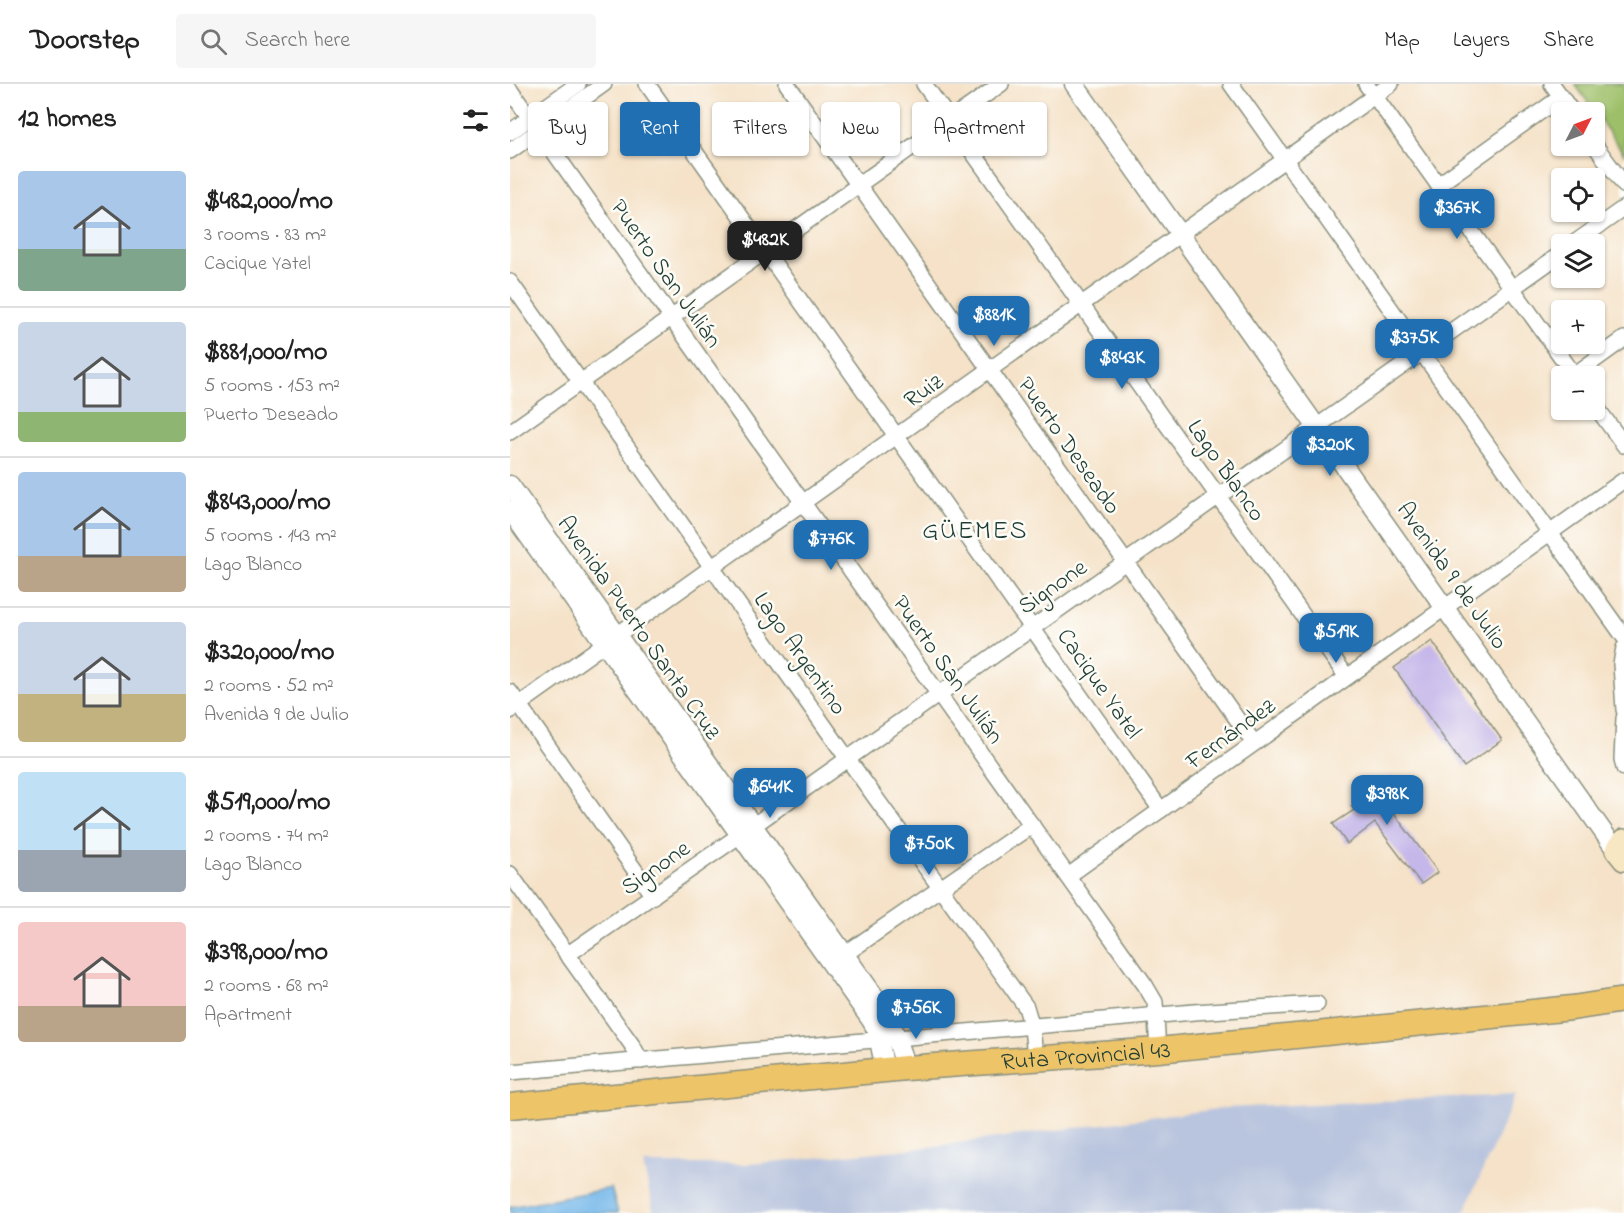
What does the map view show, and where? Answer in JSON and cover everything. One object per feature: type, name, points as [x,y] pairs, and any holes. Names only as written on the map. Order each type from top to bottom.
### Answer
[{"type":"main road","name":"Ruta Provincial 43","points":[[510,1106],[895,1069],[1158,1050],[1572,1008],[1624,1000]]},
{"type":"main road","points":[[1572,1008],[1624,1015]]},
{"type":"street","points":[[558,102],[578,84]]},
{"type":"street","points":[[572,102],[604,84]]},
{"type":"street","name":"Cacique Yatel","points":[[647,84],[1161,810]]},
{"type":"street","name":"Puerto Deseado","points":[[787,84],[1254,743]]},
{"type":"street","name":"Lago Blanco","points":[[924,84],[937,102]]},
{"type":"street","points":[[976,102],[1001,84]]},
{"type":"street","name":"Avenida 9 de Julio","points":[[1074,84],[1444,608],[1621,850]]},
{"type":"street","points":[[1231,84],[1624,637]]},
{"type":"street","name":"Ruiz","points":[[515,708],[1180,236],[1285,160],[1370,90],[1391,84]]},
{"type":"street","points":[[1552,84],[1565,102]]},
{"type":"street","name":"Puerto San Julián","points":[[510,90],[528,116]]},
{"type":"street","points":[[1370,90],[1567,366]]},
{"type":"street","points":[[1438,185],[1561,97]]},
{"type":"street","points":[[510,132],[528,126]]},
{"type":"street","points":[[510,151],[528,131]]},
{"type":"street","points":[[510,432],[912,147]]},
{"type":"street","name":"Puerto San Julián","points":[[557,156],[1145,985],[1155,1002],[1158,1050]]},
{"type":"street","name":"Lago Blanco","points":[[976,156],[1347,677]]},
{"type":"street","points":[[1603,156],[1624,184]]},
{"type":"street","points":[[1587,234],[1624,208]]},
{"type":"street","name":"Signone","points":[[567,955],[746,831],[1551,261]]},
{"type":"street","name":"Lago Argentino","points":[[510,282],[1026,1007],[1032,1027],[1035,1058]]},
{"type":"street","points":[[1588,366],[1624,339]]},
{"type":"street","points":[[1605,419],[1624,445]]},
{"type":"street","name":"Fernández","points":[[1068,876],[1624,480]]},
{"type":"street","name":"Avenida Puerto Santa Cruz","points":[[510,485],[611,640],[746,831],[877,1030],[888,1039]]},
{"type":"street","name":"Avenida Puerto Santa Cruz","points":[[510,510],[611,640]]},
{"type":"street","points":[[1624,648],[1621,664],[1624,710]]},
{"type":"street","points":[[510,692],[515,708],[652,896]]},
{"type":"street","points":[[1624,718],[1622,759],[1624,768]]},
{"type":"street","points":[[845,954],[1032,825]]},
{"type":"street","name":"Avenida Puerto Santa Cruz","points":[[746,831],[845,954],[885,1011],[891,1022],[888,1039],[895,1069]]},
{"type":"street","points":[[510,874],[632,1045],[641,1061]]},
{"type":"street","points":[[510,1071],[1194,1012],[1317,1004]]},
{"type":"shaded area","points":[[1516,1095],[1464,1213],[654,1213],[643,1164],[749,1164],[920,1148],[1225,1108]]},
{"type":"green space","points":[[1575,84],[1624,84],[1624,154],[1605,127],[1605,102],[1588,102]]},
{"type":"water","points":[[611,1188],[618,1213],[510,1213],[510,1207]]},
{"type":"building","points":[[1432,641],[1502,740],[1464,767],[1394,668]]},
{"type":"building","points":[[1392,776],[1409,799],[1392,811],[1438,872],[1421,884],[1375,823],[1347,844],[1333,824],[1354,810],[1351,806]]},
{"type":"district","name":"GÜEMES","points":[[975,529]]}]
